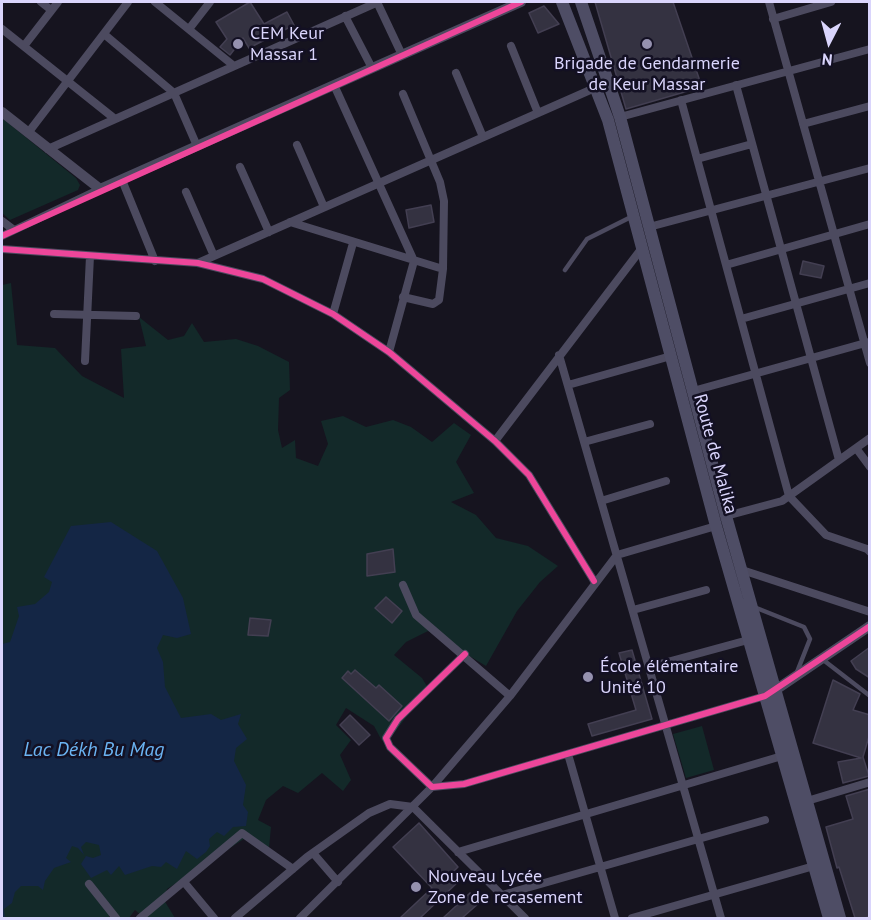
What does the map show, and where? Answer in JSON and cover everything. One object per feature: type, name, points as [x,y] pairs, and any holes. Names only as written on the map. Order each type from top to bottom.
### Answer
[{"type":"main road","name":"Route de Malika","points":[[562,2],[597,87],[748,640],[770,693],[807,801],[840,918]]},
{"type":"main road","name":"Route de Malika","points":[[580,2],[620,117],[752,606],[782,756],[829,918]]},
{"type":"street","points":[[41,2],[51,10]]},
{"type":"street","points":[[24,46],[58,2]]},
{"type":"street","points":[[28,133],[128,2]]},
{"type":"street","points":[[155,2],[234,66]]},
{"type":"street","points":[[189,29],[210,2]]},
{"type":"street","points":[[48,149],[374,2],[402,55]]},
{"type":"street","points":[[2,236],[100,189],[521,2]]},
{"type":"street","points":[[769,2],[849,289],[867,343],[870,363]]},
{"type":"street","points":[[774,19],[831,2]]},
{"type":"street","points":[[345,16],[372,68]]},
{"type":"street","points":[[2,29],[116,119]]},
{"type":"street","points":[[104,34],[174,93],[197,146]]},
{"type":"street","points":[[511,46],[538,112]]},
{"type":"street","points":[[620,117],[870,49]]},
{"type":"street","points":[[456,73],[483,137]]},
{"type":"street","points":[[334,85],[414,261],[388,352]]},
{"type":"street","points":[[736,85],[839,460]]},
{"type":"street","points":[[198,263],[597,87]]},
{"type":"street","points":[[403,94],[431,160],[444,201],[443,269],[439,298],[436,303],[404,297]]},
{"type":"street","points":[[681,100],[789,496],[826,535],[869,550]]},
{"type":"street","points":[[803,124],[870,106]]},
{"type":"street","points":[[2,112],[100,189]]},
{"type":"street","points":[[697,159],[752,144]]},
{"type":"street","points":[[297,145],[324,207]]},
{"type":"street","points":[[240,167],[269,232]]},
{"type":"street","points":[[649,227],[870,168]]},
{"type":"street","points":[[122,180],[155,261]]},
{"type":"street","points":[[186,192],[214,256]]},
{"type":"street","points":[[2,221],[14,230]]},
{"type":"street","points":[[290,222],[443,269]]},
{"type":"street","points":[[726,265],[870,224]]},
{"type":"street","points":[[333,315],[353,243]]},
{"type":"street","points":[[495,441],[642,248]]},
{"type":"street","points":[[2,249],[198,263],[263,279],[333,315],[388,352],[495,441],[529,475],[594,581]]},
{"type":"street","points":[[85,361],[90,256]]},
{"type":"street","points":[[741,319],[870,283]]},
{"type":"street","points":[[54,314],[136,316]]},
{"type":"street","points":[[693,391],[867,343]]},
{"type":"street","points":[[559,355],[721,918]]},
{"type":"street","points":[[568,384],[671,356]]},
{"type":"street","points":[[584,442],[650,424]]},
{"type":"street","points":[[726,516],[782,501],[870,438]]},
{"type":"street","points":[[856,448],[870,468]]},
{"type":"street","points":[[601,501],[666,481]]},
{"type":"street","points":[[300,918],[432,787],[510,696],[594,581],[617,555],[716,526]]},
{"type":"street","points":[[741,570],[870,612]]},
{"type":"street","points":[[403,585],[416,615],[465,654],[510,696]]},
{"type":"street","points":[[633,610],[706,590]]},
{"type":"street","points":[[465,654],[398,719],[386,738],[390,747],[432,787],[464,784],[770,693],[870,626]]},
{"type":"street","points":[[649,667],[748,640]]},
{"type":"street","points":[[568,753],[615,918]]},
{"type":"street","points":[[458,852],[782,756]]},
{"type":"street","points":[[807,801],[870,782]]},
{"type":"street","points":[[235,918],[313,853],[383,806],[401,804],[413,807],[525,918]]},
{"type":"street","points":[[502,895],[765,820]]},
{"type":"street","points":[[140,918],[242,833],[293,869]]},
{"type":"street","points":[[313,853],[338,882]]},
{"type":"street","points":[[632,918],[814,866]]},
{"type":"street","points":[[184,882],[214,918]]},
{"type":"street","points":[[89,885],[116,918]]},
{"type":"lane","points":[[565,270],[587,239],[633,216]]},
{"type":"lane","points":[[752,606],[804,627],[810,639],[795,677]]},
{"type":"lane","points":[[821,659],[870,696]]},
{"type":"green space","points":[[2,118],[76,178],[80,185],[78,190],[10,220],[2,213]]},
{"type":"green space","points":[[11,283],[17,345],[55,348],[82,376],[124,398],[121,349],[146,346],[139,317],[168,340],[184,336],[192,323],[204,342],[236,339],[258,346],[289,362],[290,390],[279,398],[278,430],[282,448],[295,440],[296,458],[318,466],[328,444],[321,421],[343,416],[366,427],[393,420],[411,427],[432,442],[454,423],[471,435],[456,462],[474,493],[451,502],[476,515],[496,538],[528,546],[558,566],[540,582],[517,611],[486,666],[428,631],[406,642],[394,655],[422,678],[428,688],[392,736],[382,741],[374,726],[346,708],[336,725],[351,740],[340,755],[351,780],[343,791],[322,773],[298,793],[283,786],[266,800],[258,820],[271,827],[269,848],[250,835],[167,889],[164,900],[175,918],[144,918],[135,910],[129,918],[115,918],[109,914],[109,918],[2,918],[2,285]]},
{"type":"green space","points":[[702,726],[714,770],[686,778],[673,734]]},
{"type":"water","name":"Lac Dékh Bu Mag","points":[[111,522],[157,551],[183,598],[191,634],[177,638],[163,635],[157,648],[163,662],[165,687],[181,718],[211,714],[221,720],[241,714],[238,724],[247,739],[236,748],[234,761],[246,785],[243,805],[248,812],[246,826],[233,827],[224,836],[217,832],[209,839],[210,846],[206,852],[197,859],[186,851],[177,869],[166,862],[161,867],[152,866],[125,875],[119,866],[111,875],[107,870],[91,878],[81,864],[86,856],[93,858],[101,855],[99,845],[86,842],[81,847],[84,855],[78,848],[72,846],[66,858],[71,862],[54,868],[45,881],[43,890],[38,886],[21,886],[15,892],[12,903],[4,909],[5,918],[2,918],[2,644],[10,642],[19,616],[17,607],[35,604],[49,592],[52,582],[44,577],[71,526]]},
{"type":"building","points":[[250,2],[264,24],[287,12],[294,25],[249,48],[243,38],[230,55],[220,47],[227,39],[216,22]]},
{"type":"building","name":"Brigade de Gendarmerie de Keur Massar","points":[[595,2],[673,2],[702,87],[626,109]]},
{"type":"building","points":[[544,6],[559,24],[538,33],[529,13]]},
{"type":"building","points":[[431,205],[434,222],[409,228],[406,210]]},
{"type":"building","points":[[803,261],[824,266],[821,278],[800,274]]},
{"type":"building","points":[[393,549],[395,572],[367,576],[367,554]]},
{"type":"building","points":[[386,597],[402,611],[392,623],[375,608]]},
{"type":"building","points":[[250,618],[271,620],[268,636],[248,635]]},
{"type":"building","points":[[870,647],[870,678],[856,669],[851,661]]},
{"type":"building","points":[[632,650],[652,719],[592,736],[588,724],[636,710],[619,653]]},
{"type":"building","points":[[355,670],[376,688],[379,685],[402,706],[389,721],[342,678],[348,671],[351,674]]},
{"type":"building","points":[[833,680],[860,694],[853,710],[870,715],[870,733],[863,757],[869,776],[843,783],[838,762],[861,758],[813,743]]},
{"type":"building","points":[[350,715],[370,735],[359,745],[340,725]]},
{"type":"building","points":[[870,789],[870,915],[866,918],[855,918],[839,867],[837,868],[826,827],[853,819],[846,796]]},
{"type":"building","points":[[419,823],[458,867],[452,873],[459,881],[420,918],[400,918],[432,888],[393,847]]},
{"type":"building","points":[[470,893],[479,903],[462,918],[443,918]]},
{"type":"cycle path","points":[[2,236],[521,2]]},
{"type":"cycle path","points":[[2,249],[198,263],[263,279],[333,314],[389,352],[495,441],[529,475],[594,581]]},
{"type":"cycle path","points":[[465,654],[398,719],[386,738],[390,747],[432,787],[464,784],[765,696],[870,626]]},
{"type":"place","name":"CEM Keur Massar 1","points":[[238,44]]},
{"type":"place","name":"Brigade de Gendarmerie de Keur Massar","points":[[647,44]]},
{"type":"place","name":"École élémentaire Unité 10","points":[[588,677]]},
{"type":"place","name":"Nouveau Lycée Zone de recasement","points":[[416,887]]}]
